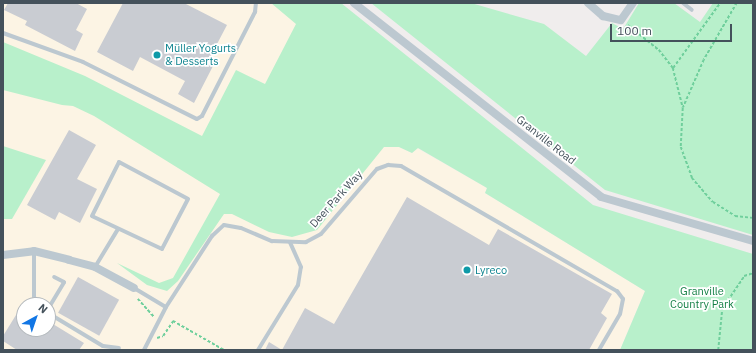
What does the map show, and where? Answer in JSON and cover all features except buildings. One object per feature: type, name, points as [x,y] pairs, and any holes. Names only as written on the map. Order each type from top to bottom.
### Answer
[{"type":"street","name":"Granville Road","points":[[354,3],[601,197],[753,241]]},
{"type":"street","points":[[588,3],[603,16],[621,20],[633,3]]},
{"type":"street","points":[[3,255],[34,251],[95,267],[134,292]]},
{"type":"lane","points":[[3,33],[83,62],[197,119],[202,116],[255,12],[256,3]]},
{"type":"lane","points":[[683,3],[692,10]]},
{"type":"lane","points":[[119,162],[188,199],[162,250],[118,229],[92,216],[119,162]]},
{"type":"lane","name":"Deer Park Way","points":[[166,307],[212,236],[224,225],[241,228],[272,241],[306,242],[321,234],[377,169],[388,165],[401,166],[617,291],[623,299],[620,314],[599,350]]},
{"type":"lane","points":[[95,267],[118,229]]},
{"type":"lane","points":[[258,350],[298,285],[301,267],[290,242]]},
{"type":"lane","points":[[34,251],[34,297]]},
{"type":"lane","points":[[54,277],[64,282],[55,297]]},
{"type":"lane","points":[[134,292],[166,307],[144,350]]},
{"type":"lane","points":[[56,317],[103,346],[119,348]]},
{"type":"path","points":[[674,68],[720,3]]},
{"type":"path","points":[[683,108],[704,60],[737,3]]},
{"type":"path","points":[[621,20],[659,50],[674,68],[683,108],[681,146],[692,178],[713,202],[735,216],[753,218]]},
{"type":"path","points":[[718,350],[722,309],[744,276],[753,273]]},
{"type":"path","points":[[134,292],[154,316],[153,321]]},
{"type":"path","points":[[148,343],[152,345],[157,338],[163,336],[173,321],[224,350]]},
{"type":"shaded area","points":[[3,3],[325,3],[384,146],[399,147],[412,153],[417,148],[487,188],[485,193],[645,291],[620,350],[3,350]]},
{"type":"green space","name":"Granville Country Park","points":[[271,3],[341,3],[593,205],[753,254],[753,350],[620,350],[645,291],[485,193],[487,188],[418,148],[412,153],[399,147],[384,147],[317,230],[292,237],[269,232],[232,214],[224,214],[178,281],[167,291],[147,285],[117,263],[159,283],[173,278],[220,194],[94,116],[73,106],[62,105],[3,90],[3,42],[85,76],[202,136],[236,70],[265,84],[296,24]]},
{"type":"green space","points":[[371,3],[471,3],[544,24],[586,56],[612,23],[623,29],[639,3],[674,3],[700,22],[713,3],[753,3],[753,235],[605,190]]},
{"type":"green space","points":[[3,146],[46,160],[12,219],[3,219]]},
{"type":"place","name":"Müller Yogurts & Desserts","points":[[157,55]]},
{"type":"place","name":"Lyreco","points":[[467,270]]}]
